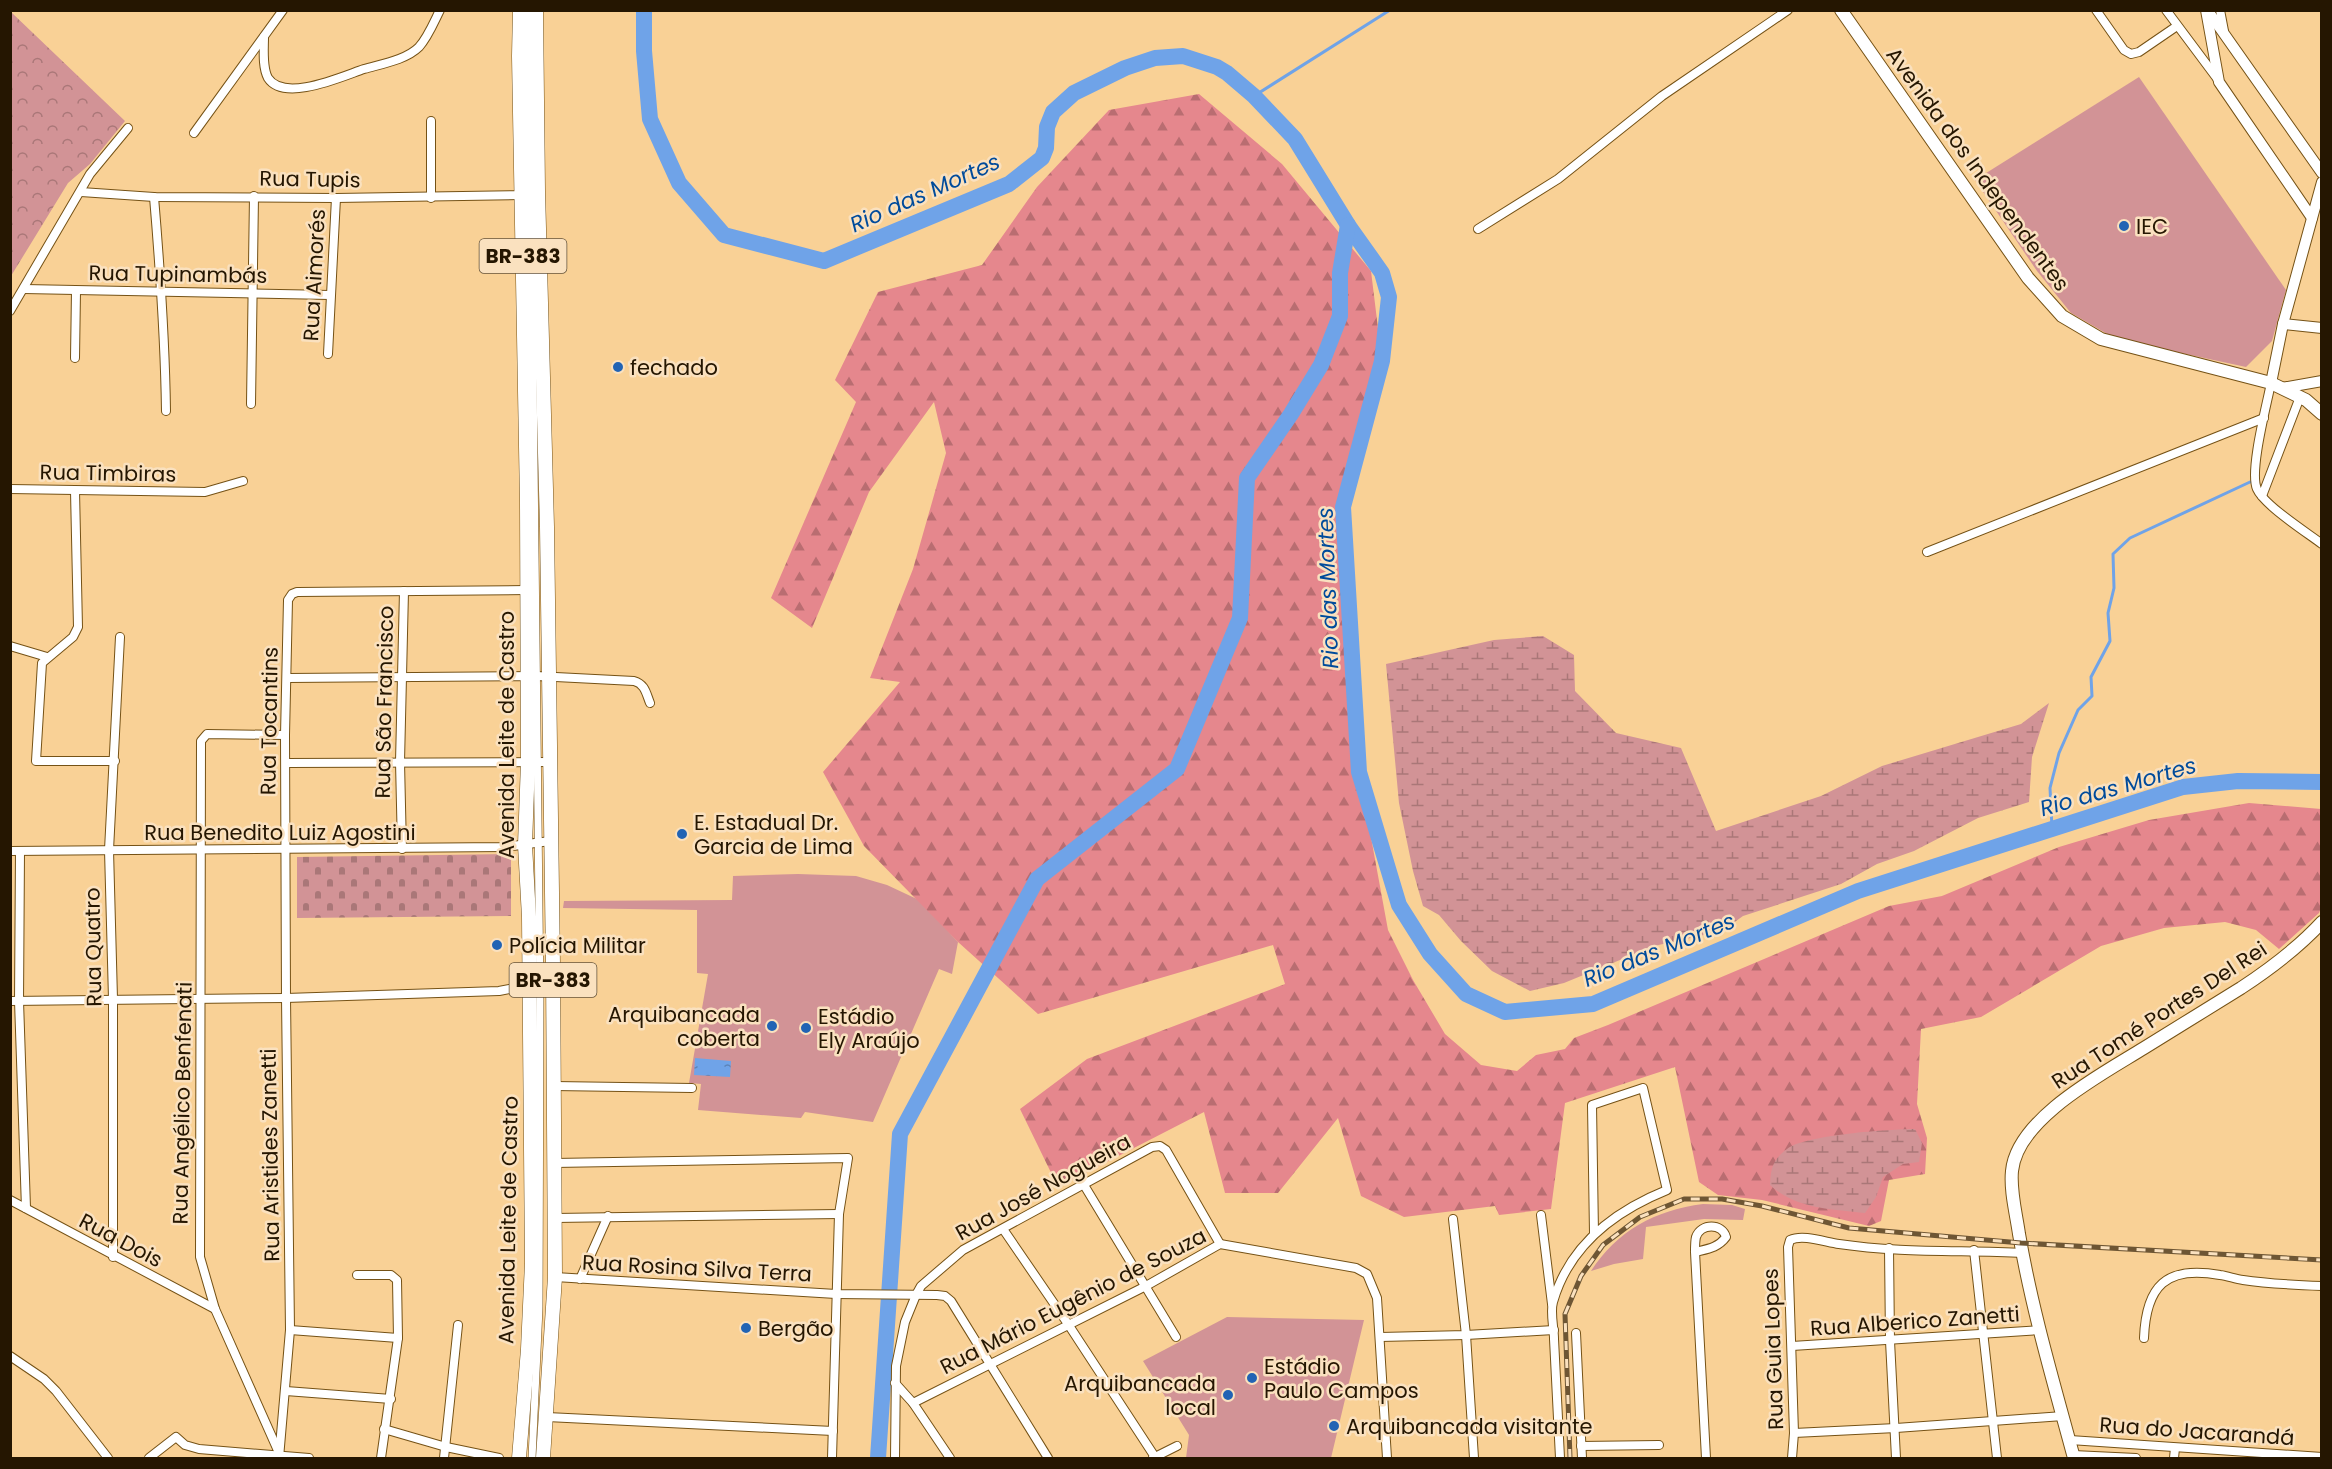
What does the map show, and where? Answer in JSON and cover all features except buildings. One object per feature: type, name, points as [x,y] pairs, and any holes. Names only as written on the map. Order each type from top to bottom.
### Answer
[{"type":"highway","name":"Avenida Leite de Castro","points":[[519,1458],[536,1265],[534,983],[530,917],[538,843],[531,192],[519,57],[520,10]]},
{"type":"highway","name":"Avenida Leite de Castro","points":[[536,10],[531,192],[527,590],[538,676],[538,843],[553,974],[555,1218],[555,1277],[543,1458]]},
{"type":"highway","points":[[536,1265],[555,1277]]},
{"type":"main road","name":"Avenida dos Independentes","points":[[1841,10],[2028,278],[2062,316],[2101,339],[2276,385],[2300,397],[2322,414]]},
{"type":"main road","name":"Rua Tomé Portes Del Rei","points":[[2074,1457],[2040,1330],[2023,1253],[2012,1190],[2012,1169],[2019,1147],[2038,1122],[2071,1093],[2251,980],[2290,953],[2322,922]]},
{"type":"street","points":[[194,133],[283,10]]},
{"type":"street","points":[[264,37],[266,71],[269,79],[277,86],[295,88],[318,86],[404,56],[419,47],[440,10]]},
{"type":"street","points":[[527,10],[531,192]]},
{"type":"street","points":[[1478,229],[1558,179],[1662,96],[1788,10]]},
{"type":"street","points":[[2096,10],[2124,50],[2131,54],[2139,52],[2177,26]]},
{"type":"street","points":[[2166,10],[2219,81],[2312,218]]},
{"type":"street","points":[[2207,10],[2219,81]]},
{"type":"street","points":[[2207,10],[2322,173]]},
{"type":"street","points":[[2220,10],[2225,35]]},
{"type":"street","points":[[431,121],[431,198]]},
{"type":"street","points":[[10,311],[90,174],[128,128]]},
{"type":"street","points":[[2322,182],[2283,324],[2276,385],[2264,418],[2256,475],[2256,488],[2262,496],[2322,544]]},
{"type":"street","name":"Rua Tupis","points":[[81,192],[154,197],[431,198],[531,192]]},
{"type":"street","points":[[251,404],[254,196]]},
{"type":"street","points":[[154,197],[163,292],[167,374],[166,411]]},
{"type":"street","name":"Rua Aimorés","points":[[328,354],[336,198]]},
{"type":"street","name":"Rua Tupinambás","points":[[24,289],[330,295]]},
{"type":"street","points":[[75,358],[76,291]]},
{"type":"street","points":[[2283,324],[2322,328]]},
{"type":"street","points":[[2276,385],[2322,381]]},
{"type":"street","points":[[2262,496],[2300,397]]},
{"type":"street","points":[[1927,552],[2264,418]]},
{"type":"street","name":"Rua Timbiras","points":[[10,489],[205,492],[243,481]]},
{"type":"street","points":[[75,490],[78,627],[73,637],[42,663],[36,761],[115,761]]},
{"type":"street","points":[[404,591],[527,590]]},
{"type":"street","name":"Rua Tocantins","points":[[286,850],[285,735],[288,600],[292,594],[297,592],[404,591]]},
{"type":"street","name":"Rua São Francisco","points":[[402,849],[400,762],[404,591]]},
{"type":"street","name":"Rua Quatro","points":[[113,1257],[113,999],[109,850],[120,637]]},
{"type":"street","points":[[10,646],[47,657]]},
{"type":"street","points":[[288,678],[538,676],[634,681],[640,683],[644,688],[650,703]]},
{"type":"street","name":"Rua Angélico Benfenati","points":[[280,1457],[214,1309],[198,1242],[201,741],[207,734],[285,735]]},
{"type":"street","points":[[286,763],[538,762]]},
{"type":"street","name":"Rua Benedito Luiz Agostini","points":[[15,851],[402,849],[505,847],[538,843]]},
{"type":"street","name":"Rua Aristides Zanetti","points":[[280,1457],[290,1330],[286,850]]},
{"type":"street","points":[[15,851],[15,1001],[26,1208]]},
{"type":"street","points":[[15,1001],[286,998],[499,991],[534,983],[553,974]]},
{"type":"street","points":[[554,1086],[692,1088]]},
{"type":"street","points":[[1552,1304],[1578,1250],[1594,1234],[1616,1215],[1644,1199],[1667,1190],[1643,1088],[1592,1105],[1594,1234]]},
{"type":"street","name":"Rua José Nogueira","points":[[916,1295],[954,1256],[1152,1147],[1160,1146],[1166,1150],[1220,1244]]},
{"type":"street","points":[[554,1163],[848,1158],[838,1214],[832,1458]]},
{"type":"street","points":[[1084,1185],[1176,1337]]},
{"type":"street","name":"Rua Dois","points":[[10,1200],[214,1309]]},
{"type":"street","points":[[555,1218],[838,1214]]},
{"type":"street","points":[[1541,1215],[1552,1304],[1560,1458]]},
{"type":"street","points":[[580,1279],[608,1216]]},
{"type":"street","points":[[1453,1219],[1466,1335],[1474,1458]]},
{"type":"street","points":[[1003,1229],[1068,1324],[1154,1458],[1177,1446]]},
{"type":"street","name":"Rua Guia Lopes","points":[[1792,1458],[1794,1433],[1788,1247],[1790,1240],[1798,1238],[1843,1245],[1889,1248]]},
{"type":"street","name":"Rua Mário Eugênio de Souza","points":[[913,1403],[1146,1286],[1220,1244],[1356,1268],[1366,1274],[1377,1298],[1380,1337]]},
{"type":"street","points":[[1896,1458],[1890,1341],[1889,1248],[2023,1253]]},
{"type":"street","points":[[1974,1250],[1998,1458]]},
{"type":"street","points":[[1695,1252],[1706,1458]]},
{"type":"street","points":[[532,1458],[536,1265]]},
{"type":"street","points":[[2144,1338],[2145,1314],[2151,1298],[2169,1278],[2179,1275],[2219,1274],[2270,1284],[2322,1286]]},
{"type":"street","points":[[357,1275],[395,1276],[397,1280],[398,1338],[381,1458]]},
{"type":"street","name":"Rua Rosina Silva Terra","points":[[555,1277],[849,1295],[937,1294],[945,1296],[951,1301],[1048,1458]]},
{"type":"street","points":[[895,1458],[895,1383],[901,1337],[916,1295]]},
{"type":"street","points":[[444,1458],[458,1324]]},
{"type":"street","points":[[290,1330],[398,1338]]},
{"type":"street","points":[[1387,1458],[1380,1337],[1554,1330]]},
{"type":"street","name":"Rua Alberico Zanetti","points":[[1792,1346],[2040,1330]]},
{"type":"street","points":[[1576,1333],[1582,1458]]},
{"type":"street","points":[[10,1356],[44,1379],[108,1458]]},
{"type":"street","points":[[895,1383],[913,1403],[950,1458]]},
{"type":"street","points":[[286,1391],[391,1399]]},
{"type":"street","points":[[1794,1433],[2063,1416]]},
{"type":"street","points":[[547,1417],[833,1431]]},
{"type":"street","points":[[384,1429],[446,1447],[499,1458]]},
{"type":"street","points":[[149,1458],[176,1437],[185,1444],[199,1449],[309,1458]]},
{"type":"street","name":"Rua do Jacarandá","points":[[2070,1440],[2231,1455],[2321,1456]]},
{"type":"street","points":[[1581,1446],[1659,1445]]},
{"type":"street","points":[[2174,1458],[2175,1448]]},
{"type":"street","name":"Rua do Jacarandá","points":[[2074,1457],[2136,1458]]},
{"type":"green space","points":[[11,12],[125,121],[90,164],[68,183],[11,276]]},
{"type":"green space","name":"IEC","points":[[2139,77],[2286,290],[2272,341],[2246,367],[2130,342],[2109,335],[2071,313],[2037,271],[1975,180]]},
{"type":"green space","points":[[1199,94],[1282,164],[1371,271],[1382,361],[1343,507],[1359,772],[1388,930],[1413,980],[1445,1034],[1481,1065],[1517,1071],[1536,1055],[1565,1049],[1574,1038],[1889,906],[1942,896],[2059,847],[2149,820],[2249,803],[2321,809],[2321,908],[2319,913],[2279,949],[2256,930],[2225,922],[2164,928],[2101,946],[1981,1017],[1921,1029],[1917,1104],[1927,1138],[1925,1174],[1889,1180],[1881,1221],[1869,1226],[1762,1200],[1718,1195],[1699,1182],[1675,1067],[1565,1103],[1551,1209],[1499,1215],[1495,1206],[1404,1217],[1361,1196],[1338,1118],[1278,1193],[1225,1193],[1204,1112],[1058,1187],[1020,1109],[1087,1059],[1285,984],[1273,945],[1038,1014],[958,942],[864,846],[823,772],[900,682],[870,678],[913,569],[946,453],[934,402],[869,492],[812,628],[771,598],[856,402],[835,380],[878,292],[982,265],[1037,187],[1109,110]]},
{"type":"green space","points":[[1543,636],[1574,655],[1575,691],[1616,733],[1681,748],[1716,831],[1821,796],[1882,766],[2021,724],[2049,703],[2032,757],[2029,802],[1978,818],[1914,851],[1877,864],[1841,884],[1743,916],[1722,931],[1654,946],[1564,983],[1530,991],[1492,971],[1461,941],[1439,915],[1423,906],[1399,803],[1386,664],[1494,640]]},
{"type":"green space","points":[[511,854],[511,916],[297,918],[297,857]]},
{"type":"green space","name":"Estádio Ely Araújo","points":[[798,874],[856,876],[887,885],[919,900],[958,942],[952,974],[939,969],[873,1122],[805,1112],[801,1118],[698,1110],[701,1084],[689,1083],[708,974],[697,973],[697,910],[563,908],[564,901],[732,900],[733,876]]},
{"type":"green space","points":[[1915,1129],[1922,1143],[1919,1162],[1903,1164],[1883,1177],[1876,1197],[1865,1213],[1827,1209],[1803,1203],[1780,1193],[1770,1185],[1775,1161],[1782,1153],[1796,1144],[1848,1134]]},
{"type":"green space","points":[[1703,1204],[1732,1205],[1745,1209],[1743,1220],[1704,1219],[1646,1227],[1643,1259],[1591,1271],[1613,1244],[1639,1225],[1669,1211]]},
{"type":"green space","name":"Estádio Paulo Campos","points":[[1227,1317],[1364,1320],[1331,1458],[1186,1458],[1189,1435],[1143,1361]]},
{"type":"water","points":[[695,1058],[731,1061],[730,1077],[694,1075]]},
{"type":"waterway","name":"Rio das Mortes","points":[[644,10],[644,51],[650,119],[679,183],[724,235],[824,261],[1009,184],[1042,158],[1046,148],[1047,127],[1053,112],[1074,93],[1125,68],[1155,58],[1183,56],[1217,67],[1254,96],[1295,139],[1348,225],[1382,273],[1389,297],[1382,361],[1343,507],[1359,772],[1399,905],[1430,954],[1466,994],[1505,1012],[1593,1004],[1858,891],[2183,787],[2238,781],[2322,782]]},
{"type":"waterway","points":[[1254,96],[1390,10]]},
{"type":"waterway","points":[[878,1458],[900,1134],[1037,879],[1177,769],[1240,618],[1247,478],[1321,365],[1340,316],[1340,273],[1348,225]]},
{"type":"waterway","points":[[2052,828],[2050,788],[2059,753],[2078,710],[2092,696],[2091,677],[2110,641],[2108,613],[2114,588],[2113,554],[2130,538],[2250,482]]},
{"type":"railway","points":[[1570,1458],[1565,1314],[1581,1276],[1603,1245],[1640,1217],[1684,1199],[1722,1199],[1762,1206],[1849,1228],[2021,1243],[2322,1260]]},
{"type":"place","name":"IEC","points":[[2124,226]]},
{"type":"place","name":"fechado","points":[[618,367]]},
{"type":"place","name":"E. Estadual Dr. Garcia de Lima","points":[[682,834]]},
{"type":"place","name":"Polícia Militar","points":[[497,945]]},
{"type":"place","name":"Arquibancada coberta","points":[[772,1026]]},
{"type":"place","name":"Estádio Ely Araújo","points":[[806,1028]]},
{"type":"place","name":"Bergão","points":[[746,1328]]},
{"type":"place","name":"Estádio Paulo Campos","points":[[1252,1378]]},
{"type":"place","name":"Arquibancada local","points":[[1228,1395]]},
{"type":"place","name":"Arquibancada visitante","points":[[1334,1426]]}]
